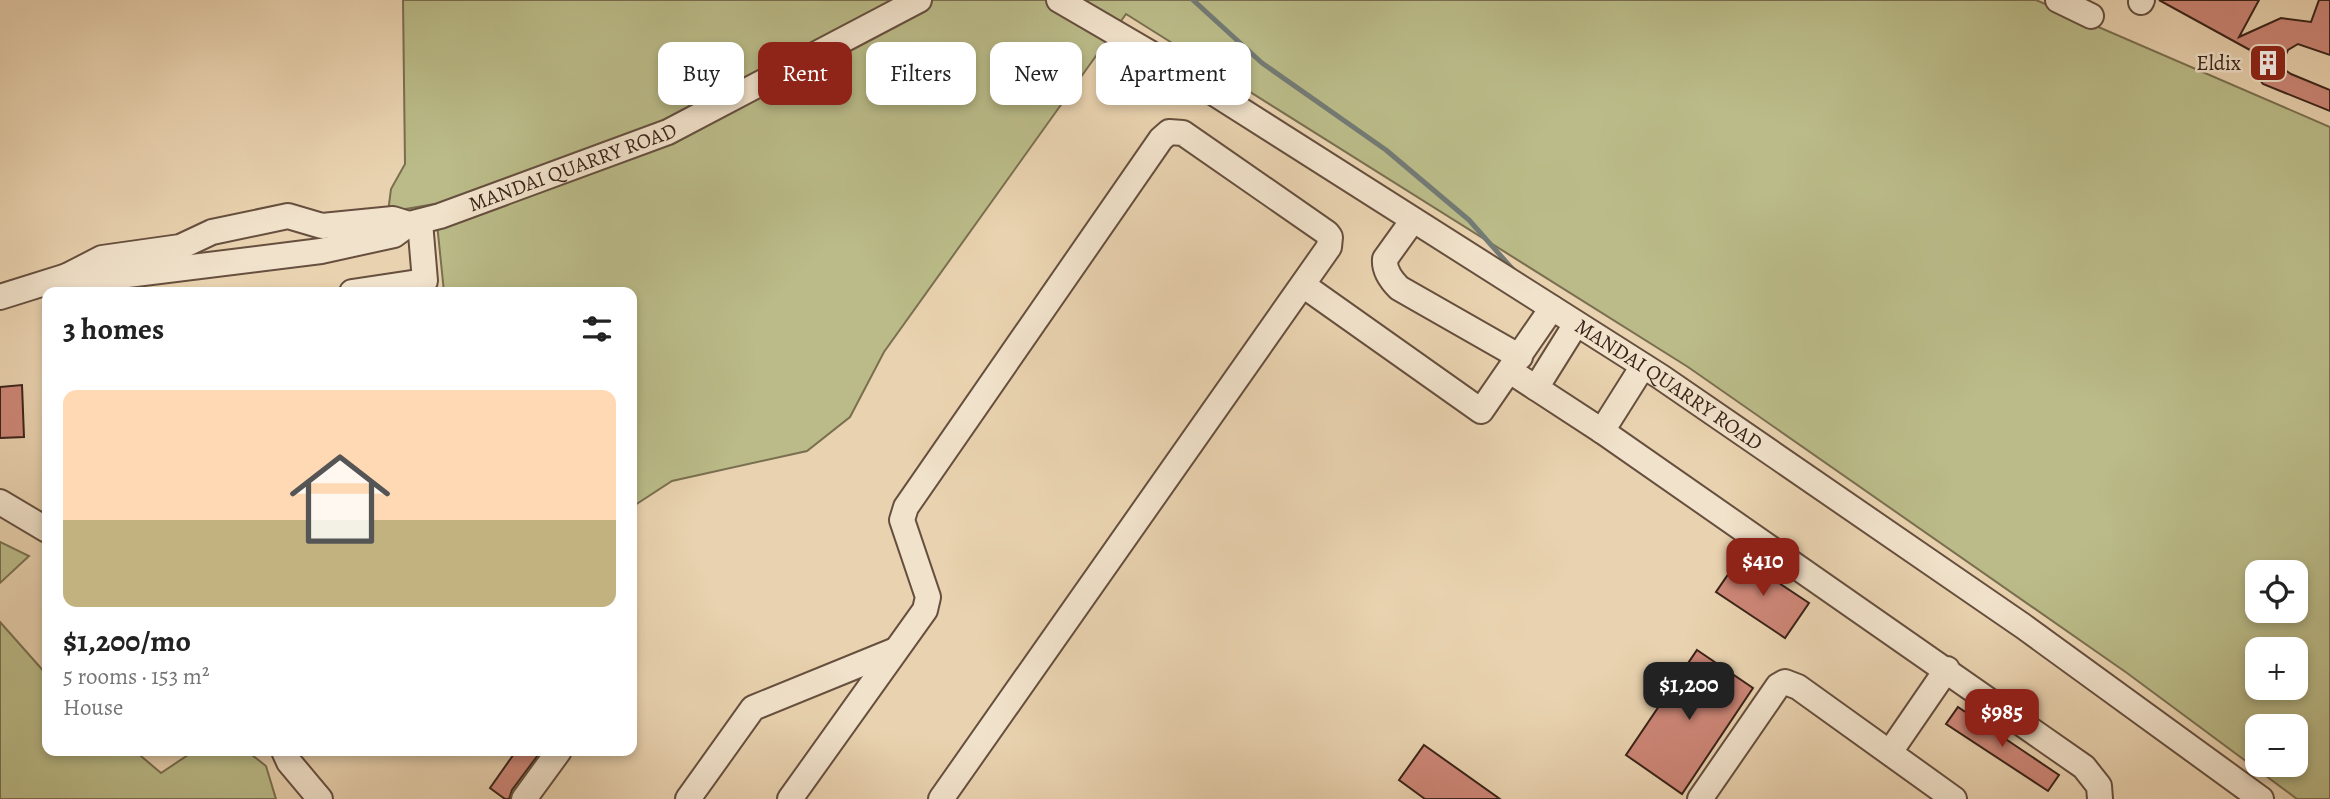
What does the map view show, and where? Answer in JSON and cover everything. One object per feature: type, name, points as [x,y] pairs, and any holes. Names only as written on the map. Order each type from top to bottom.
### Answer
[{"type":"street","name":"MANDAI QUARRY ROAD","points":[[68,284],[102,258],[180,247],[212,232],[288,216],[321,239],[358,242],[394,235],[414,223],[668,132],[919,0]]},
{"type":"street","name":"MANDAI QUARRY ROAD","points":[[1059,0],[1162,60],[1643,366],[2023,626],[2261,799]]},
{"type":"street","points":[[2058,0],[2091,16]]},
{"type":"street","points":[[790,799],[925,610],[928,597],[902,520],[905,508],[1169,132],[1184,133],[1327,233],[1330,237],[1329,247],[941,799]]},
{"type":"street","name":"MANDAI QUARRY ROAD","points":[[321,239],[393,219],[414,223]]},
{"type":"street","points":[[1413,220],[1385,259],[1385,266],[1399,288],[1515,364],[1536,388],[1947,669],[2084,767],[2099,786],[2100,799]]},
{"type":"street","points":[[409,287],[422,283],[426,276],[414,223]]},
{"type":"street","points":[[212,232],[215,266]]},
{"type":"street","points":[[68,284],[215,266],[321,239]]},
{"type":"street","points":[[1303,285],[1473,408],[1481,411],[1552,308]]},
{"type":"street","points":[[0,297],[42,289]]},
{"type":"street","points":[[1536,388],[1576,324]]},
{"type":"street","points":[[1602,431],[1643,366]]},
{"type":"street","points":[[0,502],[42,527]]},
{"type":"street","points":[[688,799],[753,708],[894,650]]},
{"type":"street","points":[[1890,752],[1947,669]]},
{"type":"street","points":[[1700,799],[1778,686],[1785,681],[1798,687],[1954,799]]},
{"type":"street","points":[[286,756],[320,799]]},
{"type":"street","points":[[524,799],[555,756]]},
{"type":"green space","points":[[403,0],[2036,0],[2330,127],[2330,799],[2297,799],[2267,777],[2308,777],[2308,714],[2245,714],[2245,760],[2127,673],[1688,367],[1251,93],[1251,42],[1171,42],[1126,14],[1106,42],[1096,42],[1096,56],[1082,75],[1082,42],[990,42],[990,105],[1061,105],[884,352],[850,417],[807,451],[672,481],[637,504],[637,287],[443,287],[435,204],[388,212],[391,189],[405,164]]},
{"type":"green space","points":[[0,542],[29,556],[0,583]]},
{"type":"green space","points":[[0,622],[42,669],[42,756],[141,756],[161,773],[186,756],[253,756],[266,766],[276,799],[0,799]]},
{"type":"building","points":[[2159,0],[2259,0],[2239,37],[2281,18],[2311,22],[2319,0],[2330,0],[2330,55],[2298,44],[2288,50],[2283,61],[2285,70],[2291,74],[2330,90],[2330,111],[2263,84],[2254,72],[2250,50]]},
{"type":"building","points":[[22,385],[24,437],[0,438],[0,387]]},
{"type":"building","points":[[1740,557],[1809,603],[1785,638],[1716,592]]},
{"type":"building","points":[[1697,650],[1753,688],[1682,794],[1626,755]]},
{"type":"building","points":[[1958,707],[2059,775],[2048,791],[1946,724]]},
{"type":"building","points":[[1424,745],[1500,799],[1425,799],[1399,780]]},
{"type":"building","points":[[512,756],[537,756],[512,790],[509,799],[490,788]]},
{"type":"waterway","points":[[1193,0],[1262,63],[1386,150],[1469,220],[1516,273]]},
{"type":"place","name":"Eldix","points":[[2268,63]]}]
